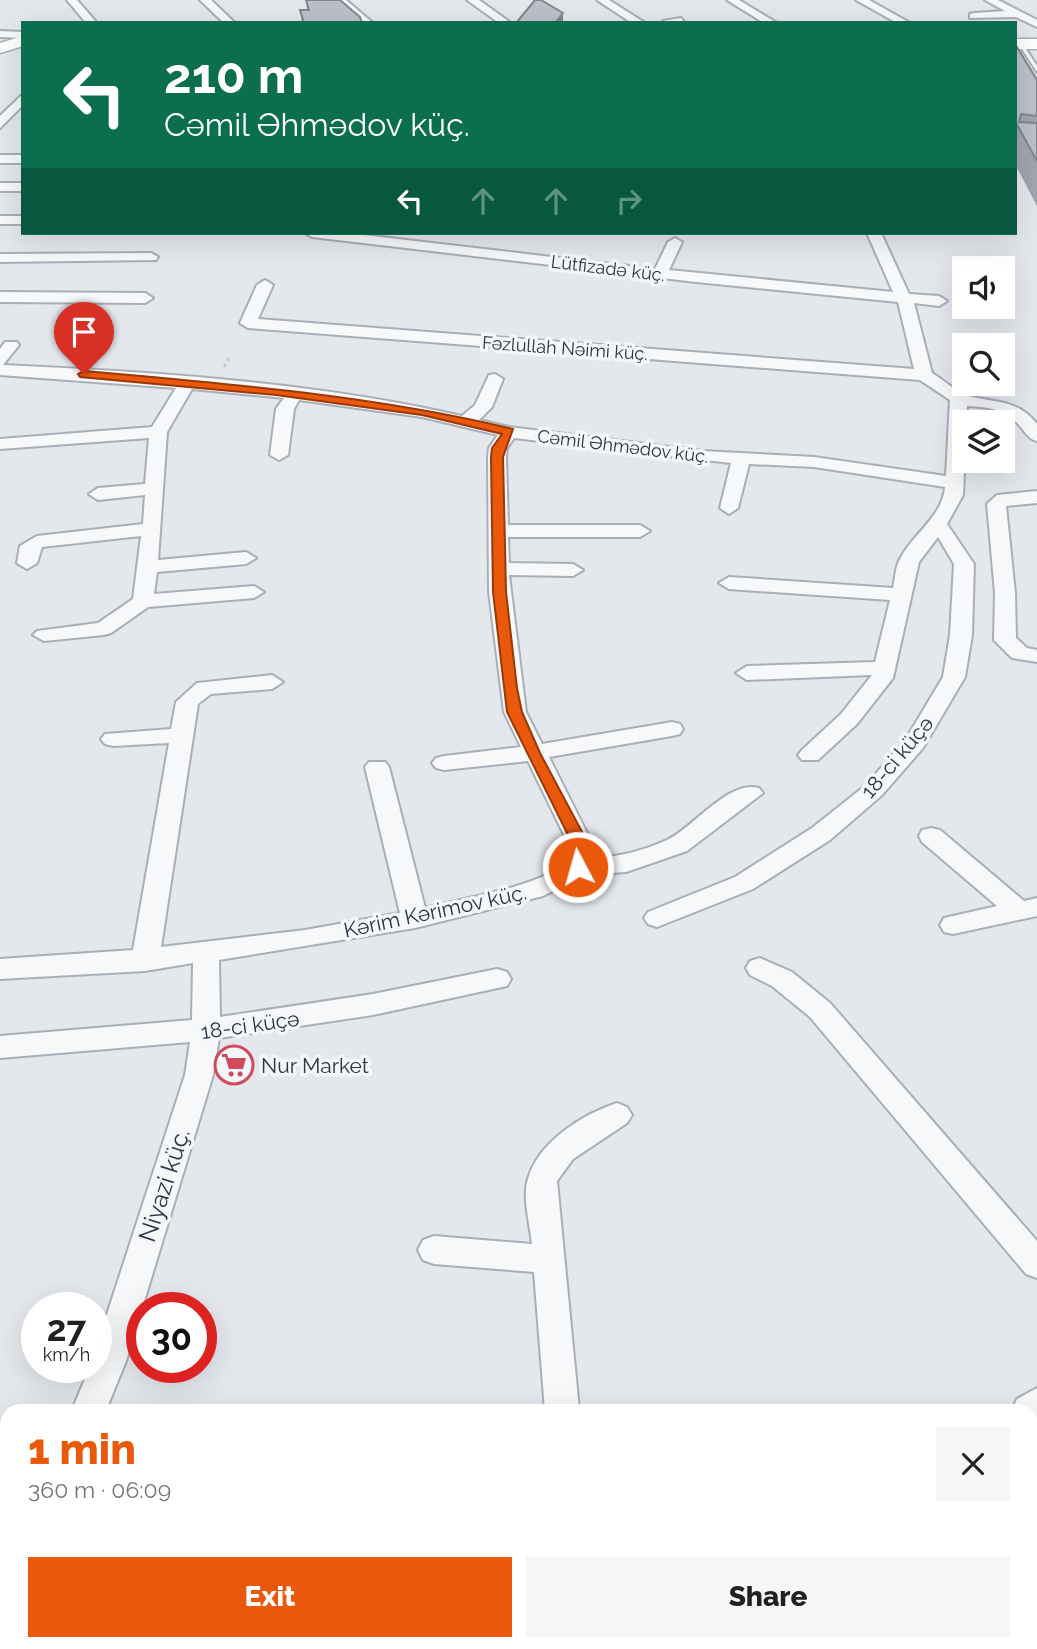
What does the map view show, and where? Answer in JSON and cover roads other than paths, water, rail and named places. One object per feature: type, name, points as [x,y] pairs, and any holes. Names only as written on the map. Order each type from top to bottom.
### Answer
[{"type":"street","points":[[72,0],[90,21]]},
{"type":"street","points":[[205,0],[228,21]]},
{"type":"street","points":[[341,0],[366,21]]},
{"type":"street","points":[[472,0],[503,21]]},
{"type":"street","points":[[602,0],[637,21]]},
{"type":"street","points":[[732,0],[769,21]]},
{"type":"street","points":[[861,0],[901,21]]},
{"type":"street","points":[[990,0],[1037,24]]},
{"type":"street","points":[[974,16],[1018,14]]},
{"type":"street","points":[[0,34],[21,35]]},
{"type":"street","points":[[0,48],[21,42]]},
{"type":"street","points":[[1018,44],[1037,44]]},
{"type":"street","points":[[0,124],[21,99]]},
{"type":"street","points":[[0,159],[21,159]]},
{"type":"street","points":[[0,187],[21,187]]},
{"type":"street","points":[[0,220],[21,220]]},
{"type":"street","name":"Lütfizadə küç.","points":[[329,235],[660,274],[905,300],[939,301]]},
{"type":"street","points":[[810,755],[873,692],[886,668],[909,561],[936,526],[954,495],[959,400],[956,394],[924,375],[905,300],[875,235]]},
{"type":"street","points":[[660,274],[675,242]]},
{"type":"street","points":[[0,258],[151,257]]},
{"type":"street","name":"Fəzlullah Nəimi küç.","points":[[265,285],[248,323],[924,375]]},
{"type":"street","points":[[0,297],[145,298]]},
{"type":"street","points":[[0,361],[11,345]]},
{"type":"street","name":"Cəmil Əhmədov küç.","points":[[0,370],[295,394],[467,421],[509,432],[741,458],[814,462],[955,483]]},
{"type":"street","points":[[467,421],[482,407],[495,379]]},
{"type":"street","points":[[144,601],[158,432],[187,384]]},
{"type":"street","points":[[279,455],[285,409],[295,394]]},
{"type":"street","points":[[959,400],[1007,406],[1027,419],[1037,436]]},
{"type":"street","points":[[0,443],[158,432]]},
{"type":"street","points":[[509,432],[498,448],[497,457],[499,569],[510,688],[515,712],[533,753],[580,843],[582,856],[578,867],[617,866],[678,845],[710,818],[751,793]]},
{"type":"street","points":[[729,508],[741,458]]},
{"type":"street","points":[[98,494],[154,489]]},
{"type":"street","points":[[1037,497],[1004,499],[996,504],[1005,593],[1005,640],[1020,653],[1037,656]]},
{"type":"street","name":"18-ci küçə","points":[[657,918],[744,883],[821,834],[874,790],[915,743],[954,677],[961,635],[964,564],[944,531],[936,526]]},
{"type":"street","points":[[27,563],[30,546],[37,542],[152,529]]},
{"type":"street","points":[[500,531],[640,531]]},
{"type":"street","points":[[148,567],[246,558]]},
{"type":"street","points":[[499,569],[573,570]]},
{"type":"street","points":[[729,583],[901,594]]},
{"type":"street","points":[[44,635],[104,629],[144,601],[254,592]]},
{"type":"street","points":[[747,673],[886,668]]},
{"type":"street","points":[[145,961],[187,702],[195,693],[205,688],[272,682]]},
{"type":"street","points":[[444,763],[533,753],[672,729]]},
{"type":"street","points":[[113,739],[181,735]]},
{"type":"street","points":[[377,767],[415,919]]},
{"type":"street","points":[[931,836],[1028,909]]},
{"type":"street","name":"Kərim Kərimov küç.","points":[[0,969],[145,961],[206,954],[415,919],[554,883],[578,867]]},
{"type":"street","points":[[953,925],[1028,909]]},
{"type":"street","name":"Niyazi küç.","points":[[91,1404],[108,1361],[199,1075],[206,1032],[206,954]]},
{"type":"street","points":[[760,968],[782,979],[820,1010],[1037,1265]]},
{"type":"street","name":"18-ci küçə","points":[[0,1047],[206,1032],[297,1020],[497,979]]},
{"type":"street","points":[[561,1404],[542,1181],[546,1168],[557,1154],[617,1115]]},
{"type":"street","points":[[434,1250],[548,1259]]},
{"type":"lane","points":[[1018,44],[1037,70]]},
{"type":"place","name":"Nur Market","points":[[234,1065]]}]
